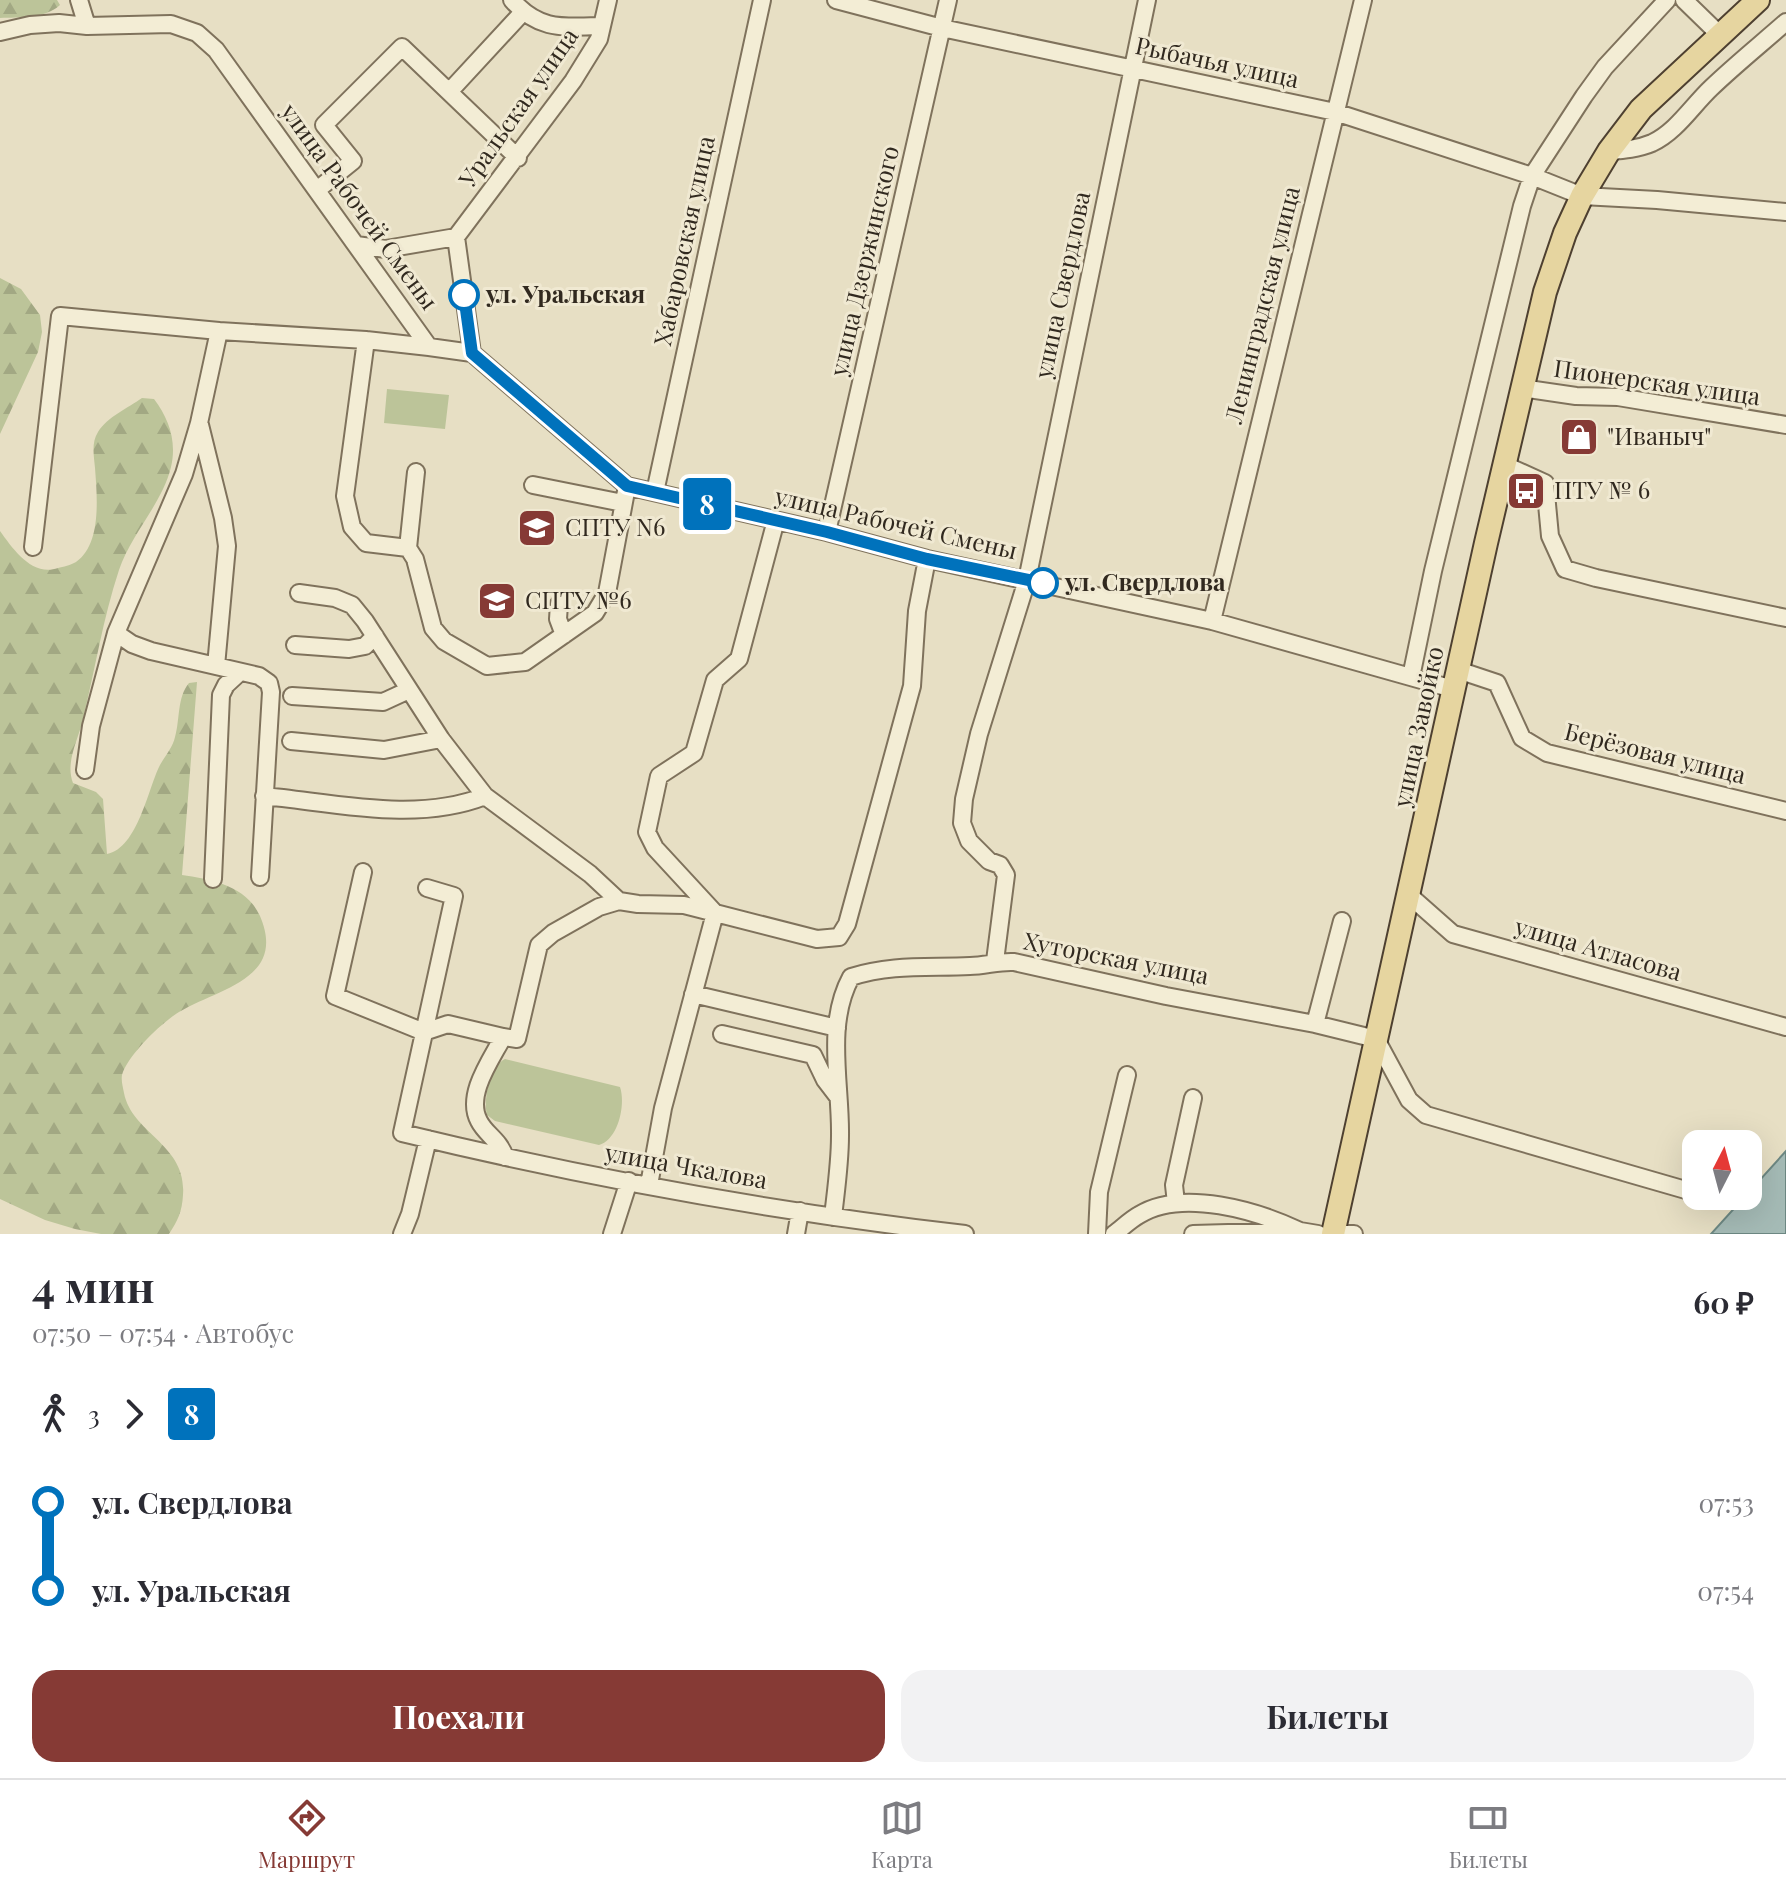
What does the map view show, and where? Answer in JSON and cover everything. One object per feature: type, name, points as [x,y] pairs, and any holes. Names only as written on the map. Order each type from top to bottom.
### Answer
[{"type":"main road","points":[[1609,151],[1641,109],[1758,0]]},
{"type":"main road","name":"улица Завойко","points":[[1333,1234],[1410,896],[1455,679],[1545,292],[1565,233],[1582,196],[1609,151]]},
{"type":"street","points":[[79,0],[87,26]]},
{"type":"street","name":"Уральская улица","points":[[456,237],[518,158],[599,39],[608,0]]},
{"type":"street","name":"Хабаровская улица","points":[[655,492],[762,0]]},
{"type":"street","name":"Рыбачья улица","points":[[836,0],[942,28],[1335,112],[1532,176],[1582,196],[1786,212]]},
{"type":"street","name":"улица Дзержинского","points":[[827,532],[948,0]]},
{"type":"street","name":"улица Свердлова","points":[[995,961],[1006,875],[1000,865],[989,861],[969,841],[962,823],[963,812],[979,734],[1027,580],[1147,0]]},
{"type":"street","name":"Ленинградская улица","points":[[1212,621],[1363,0]]},
{"type":"street","points":[[1411,677],[1433,571],[1522,206],[1532,176],[1605,67],[1667,0]]},
{"type":"street","points":[[1684,0],[1721,36]]},
{"type":"street","points":[[449,92],[517,6],[555,27],[601,26]]},
{"type":"street","points":[[1609,151],[1629,149],[1661,137],[1786,22]]},
{"type":"street","name":"улица Рабочей Смены","points":[[0,32],[59,23],[87,26],[171,24],[197,33],[216,50],[429,347],[472,353],[627,486],[827,532],[927,559],[1212,621],[1411,677],[1455,679]]},
{"type":"street","points":[[317,190],[353,161],[324,125],[402,47],[518,158]]},
{"type":"street","points":[[356,245],[386,249],[456,237],[472,353]]},
{"type":"street","points":[[33,547],[60,316],[429,347]]},
{"type":"street","points":[[85,770],[91,726],[116,633],[184,474],[199,423],[219,331]]},
{"type":"street","points":[[366,340],[345,496],[352,527],[366,543],[408,548]]},
{"type":"street","name":"Пионерская улица","points":[[1522,388],[1576,396],[1618,397],[1786,425]]},
{"type":"street","points":[[199,423],[227,546],[216,666]]},
{"type":"street","points":[[1505,465],[1545,483],[1550,536],[1565,569],[1786,618]]},
{"type":"street","points":[[416,472],[408,548],[415,559],[433,628],[444,641],[487,666],[525,662],[595,613],[607,593],[627,486]]},
{"type":"street","points":[[533,485],[623,503]]},
{"type":"street","points":[[715,913],[655,848],[647,832],[659,776],[694,753],[715,680],[739,659],[776,520]]},
{"type":"street","points":[[363,872],[335,996],[424,1032],[448,1024],[517,1039],[539,945],[553,933],[599,907],[619,901],[684,905],[817,939],[839,937],[847,924],[912,686],[917,611],[927,559]]},
{"type":"street","points":[[299,593],[335,598],[352,605],[441,739],[485,796],[590,874],[619,901]]},
{"type":"street","points":[[559,604],[558,619],[564,635]]},
{"type":"street","points":[[116,633],[132,644],[151,651],[259,676],[269,683],[271,692],[260,877]]},
{"type":"street","points":[[295,645],[349,649],[365,646],[375,636]]},
{"type":"street","points":[[213,879],[221,695],[226,685],[239,673]]},
{"type":"street","name":"Берёзовая улица","points":[[1455,679],[1497,683],[1522,738],[1547,753],[1786,811]]},
{"type":"street","points":[[292,696],[383,702],[409,690]]},
{"type":"street","points":[[291,741],[384,750],[441,739]]},
{"type":"street","points":[[264,796],[390,810],[460,806],[485,796]]},
{"type":"street","points":[[424,1032],[454,896],[427,888]]},
{"type":"street","name":"улица Атласова","points":[[1410,896],[1453,934],[1786,1027]]},
{"type":"street","points":[[649,1185],[663,1108],[715,913]]},
{"type":"street","points":[[1315,1024],[1342,921]]},
{"type":"street","name":"Хуторская улица","points":[[833,1217],[840,1138],[837,1028],[843,991],[851,977],[876,969],[1014,962],[1376,1039]]},
{"type":"street","points":[[693,994],[837,1028]]},
{"type":"street","name":"улица Чкалова","points":[[424,1032],[402,1133],[649,1185],[833,1217],[965,1234]]},
{"type":"street","points":[[722,1034],[813,1055],[825,1080],[839,1098]]},
{"type":"street","points":[[503,1037],[481,1078],[474,1107],[479,1122],[501,1145],[505,1157]]},
{"type":"street","points":[[1376,1039],[1409,1100],[1426,1115],[1682,1189]]},
{"type":"street","points":[[1097,1234],[1099,1192],[1127,1075]]},
{"type":"street","points":[[1176,1203],[1174,1185],[1193,1098]]},
{"type":"street","points":[[402,1234],[410,1214],[428,1139]]},
{"type":"street","points":[[612,1234],[629,1181]]},
{"type":"street","points":[[1114,1234],[1141,1213],[1176,1203],[1246,1210],[1300,1231]]},
{"type":"street","points":[[796,1234],[800,1211]]},
{"type":"street","points":[[1193,1234],[1300,1231],[1318,1234]]},
{"type":"street","points":[[1345,1234],[1354,1234]]},
{"type":"green space","points":[[0,0],[57,0],[60,5],[39,15],[0,18]]},
{"type":"green space","points":[[0,278],[21,289],[40,315],[42,332],[38,352],[0,434]]},
{"type":"green space","points":[[387,389],[449,395],[445,429],[384,423]]},
{"type":"green space","points":[[142,398],[154,399],[168,422],[173,448],[171,467],[161,494],[124,557],[113,588],[73,751],[71,775],[73,783],[96,792],[103,799],[107,854],[118,849],[127,841],[141,816],[160,765],[173,744],[185,689],[189,683],[197,682],[182,875],[216,882],[237,891],[254,906],[266,937],[264,954],[257,968],[245,979],[172,1017],[138,1049],[125,1067],[122,1082],[129,1107],[177,1163],[182,1178],[181,1211],[169,1234],[101,1234],[45,1220],[0,1199],[0,531],[24,560],[40,569],[49,570],[76,562],[90,544],[94,532],[97,505],[96,436],[107,422]]},
{"type":"green space","points":[[505,1059],[620,1087],[622,1103],[616,1129],[606,1142],[599,1145],[495,1121],[487,1115],[487,1093],[495,1069]]},
{"type":"water","points":[[1786,1151],[1786,1234],[1711,1234],[1733,1210],[1762,1210],[1762,1178]]},
{"type":"bus line","name":"8","points":[[464,295],[472,353],[627,486],[827,532],[927,559],[1043,583]]},
{"type":"place","name":"ул. Уральская","points":[[464,295]]},
{"type":"place","name":"\"Иваныч\"","points":[[1579,437]]},
{"type":"place","name":"ПТУ № 6","points":[[1526,491]]},
{"type":"place","name":"СПТУ N6","points":[[537,528]]},
{"type":"place","name":"ул. Свердлова","points":[[1043,583]]},
{"type":"place","name":"СПТУ №6","points":[[497,601]]}]
